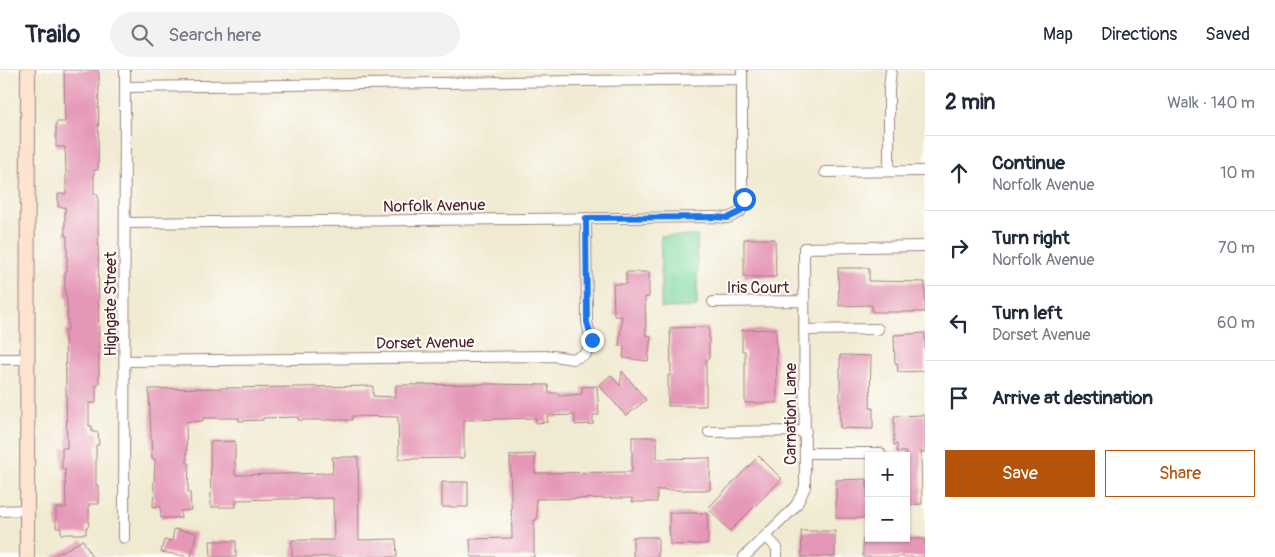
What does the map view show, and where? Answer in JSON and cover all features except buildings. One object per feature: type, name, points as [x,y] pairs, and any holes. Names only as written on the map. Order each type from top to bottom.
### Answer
[{"type":"street","points":[[27,557],[28,70]]},
{"type":"street","name":"Highgate Street","points":[[124,538],[125,70]]},
{"type":"street","points":[[889,171],[889,80],[891,70]]},
{"type":"street","points":[[125,87],[742,74]]},
{"type":"street","name":"Norfolk Avenue","points":[[125,223],[728,218],[740,212],[744,199],[742,186],[742,74]]},
{"type":"street","points":[[825,172],[925,171]]},
{"type":"street","name":"Dorset Avenue","points":[[125,360],[553,356],[573,359],[586,354],[592,340],[587,322],[586,218]]},
{"type":"street","name":"Carnation Lane","points":[[744,557],[791,511],[802,494],[806,479],[804,248],[925,246]]},
{"type":"street","name":"Iris Court","points":[[712,302],[804,301]]},
{"type":"street","points":[[804,330],[878,329]]},
{"type":"street","points":[[0,360],[26,359]]},
{"type":"street","points":[[709,432],[806,431]]},
{"type":"street","points":[[806,453],[865,453]]},
{"type":"street","points":[[0,511],[27,510]]},
{"type":"street","points":[[766,536],[776,548],[777,557]]},
{"type":"green space","points":[[661,236],[697,236],[697,307],[661,308]]},
{"type":"route","points":[[592,340],[587,322],[586,218],[728,218],[740,212],[744,199]]}]
